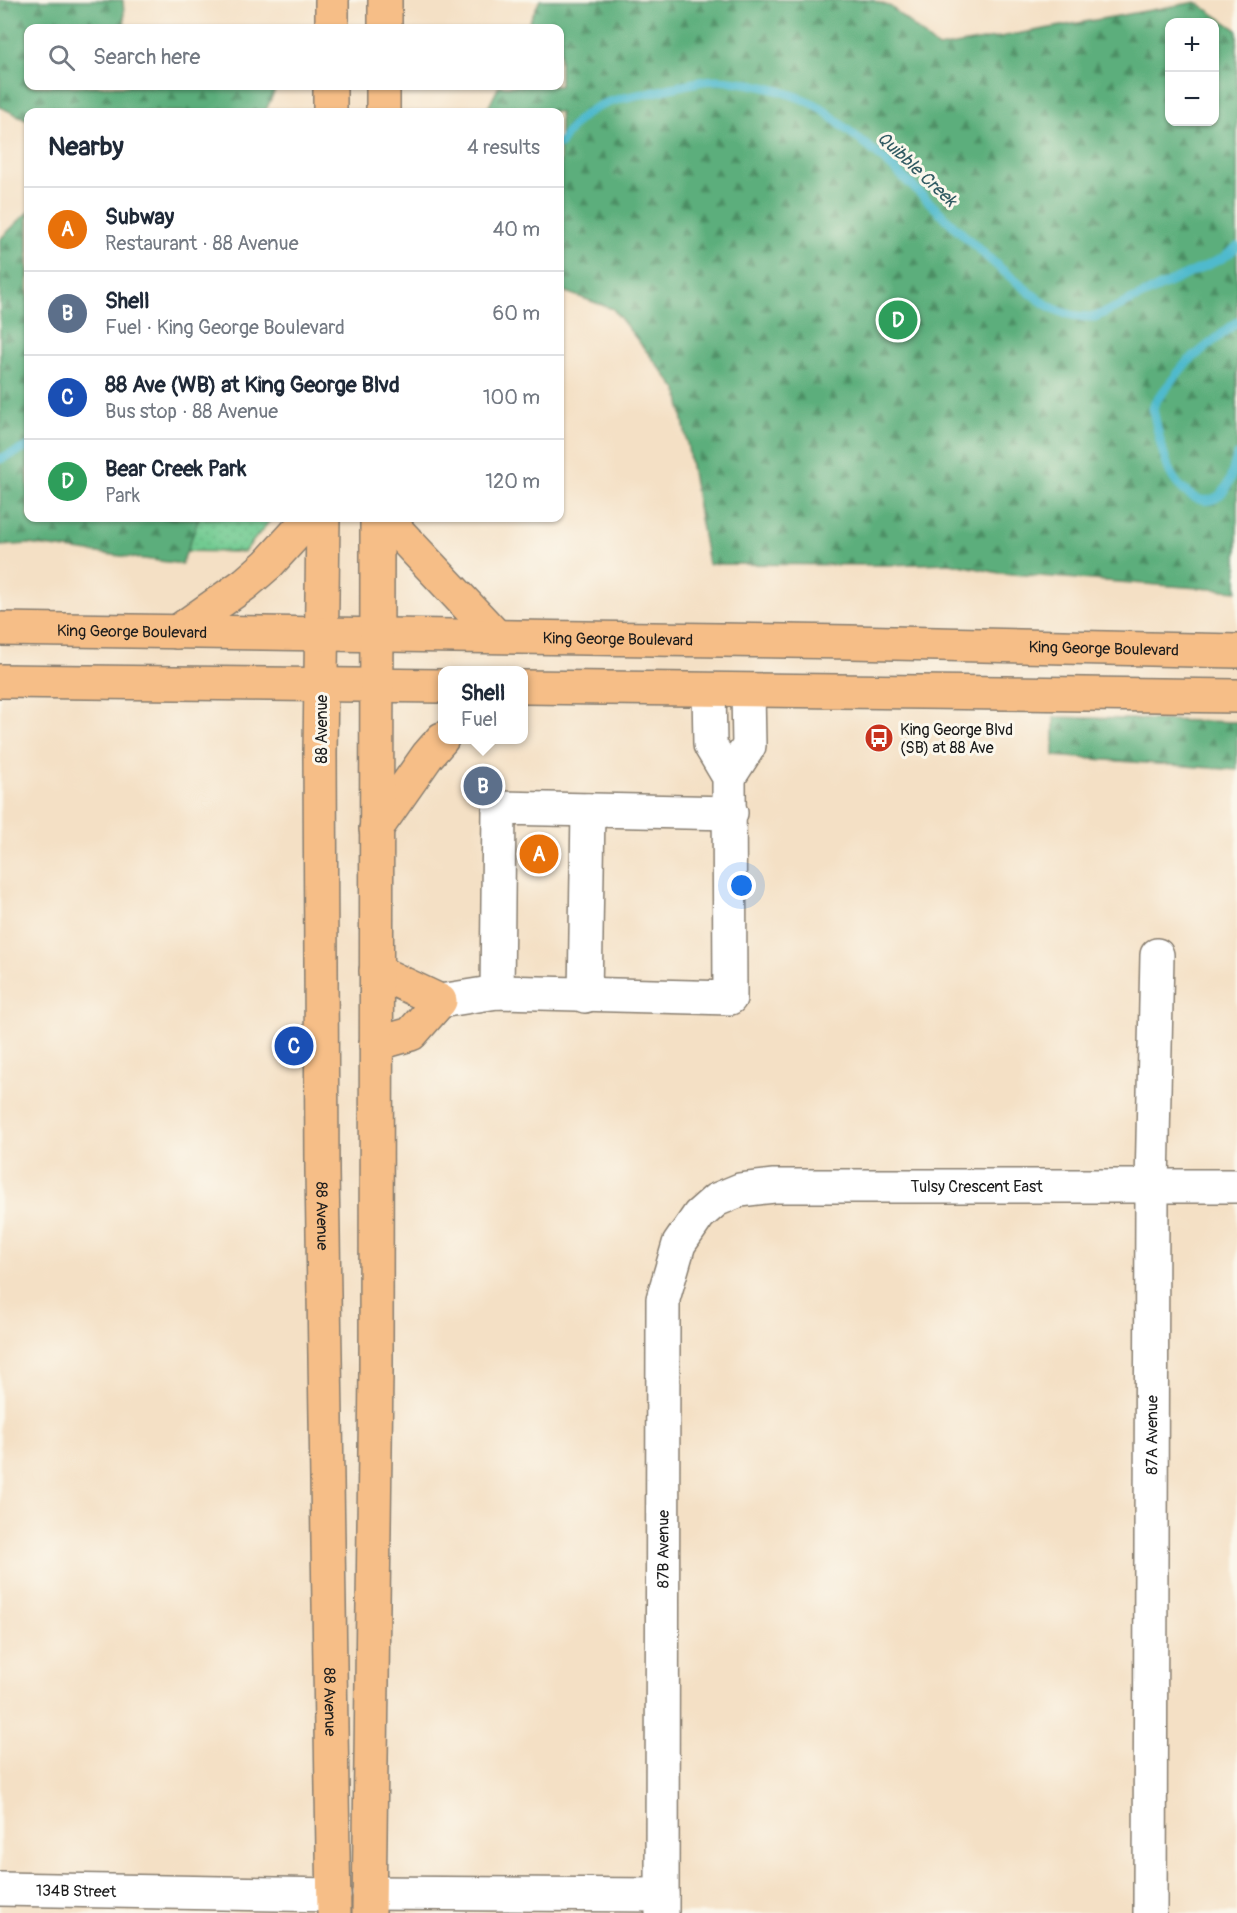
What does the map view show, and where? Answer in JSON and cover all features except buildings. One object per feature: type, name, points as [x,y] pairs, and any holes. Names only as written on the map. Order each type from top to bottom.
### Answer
[{"type":"main road","points":[[332,0],[332,24]]},
{"type":"main road","points":[[385,0],[385,24]]},
{"type":"main road","points":[[330,90],[330,108]]},
{"type":"main road","points":[[383,108],[384,90]]},
{"type":"main road","points":[[177,632],[245,584],[268,564],[306,522]]},
{"type":"main road","name":"88 Avenue","points":[[323,522],[322,1159],[334,1904]]},
{"type":"main road","points":[[369,1903],[376,1372],[375,634],[377,522]]},
{"type":"main road","points":[[390,522],[496,636]]},
{"type":"main road","name":"King George Boulevard","points":[[0,629],[496,636],[1237,651]]},
{"type":"main road","points":[[0,681],[438,686]]},
{"type":"main road","points":[[528,687],[1237,696]]},
{"type":"main road","points":[[376,829],[438,744]]},
{"type":"main road","points":[[376,971],[440,1001],[411,1034],[376,1044]]},
{"type":"street","points":[[440,1001],[497,992],[730,998],[731,813],[729,777],[710,745],[709,690]]},
{"type":"street","points":[[729,777],[749,746],[748,691]]},
{"type":"street","points":[[497,992],[499,808],[731,813]]},
{"type":"street","points":[[585,996],[588,810]]},
{"type":"street","name":"87A Avenue","points":[[1150,1913],[1152,1185],[1157,955]]},
{"type":"street","name":"Tulsy Crescent East","points":[[716,1200],[740,1190],[774,1186],[1237,1186]]},
{"type":"street","name":"87B Avenue","points":[[662,1904],[663,1299],[679,1244],[699,1215],[716,1200]]},
{"type":"street","name":"134B Street","points":[[0,1889],[334,1904]]},
{"type":"street","points":[[369,1903],[662,1904]]},
{"type":"green space","points":[[0,0],[123,0],[125,24],[24,24],[24,90],[275,90],[267,108],[24,108],[24,118],[0,107]]},
{"type":"green space","points":[[540,0],[872,0],[891,7],[938,48],[1196,2],[1237,30],[1237,591],[999,573],[950,563],[708,564],[678,391],[613,309],[564,291],[564,108],[488,108],[497,90],[564,90],[564,24],[528,24]]},
{"type":"green space","points":[[24,216],[24,522],[198,522],[182,564],[28,544],[0,546],[0,239]]},
{"type":"green space","points":[[85,522],[269,522],[244,552],[85,550]]},
{"type":"green space","points":[[1054,717],[1237,722],[1237,770],[1054,756]]},
{"type":"waterway","name":"Quibble Creek","points":[[564,138],[580,119],[602,105],[614,100],[688,84],[710,80],[729,81],[792,95],[819,107],[871,149],[971,242],[1032,294],[1059,311],[1081,317],[1095,317],[1223,258],[1237,247]]},
{"type":"waterway","points":[[1237,322],[1186,363],[1155,402],[1153,409],[1170,472],[1178,485],[1191,496],[1206,500],[1214,499],[1221,494],[1229,481],[1237,456]]},
{"type":"waterway","name":"Quibble Creek","points":[[0,459],[24,449]]},
{"type":"place","name":"Bear Creek Park","points":[[898,320]]},
{"type":"place","name":"King George Blvd (SB) at 88 Ave","points":[[879,738]]},
{"type":"place","name":"Shell","points":[[483,786]]},
{"type":"place","name":"Subway","points":[[539,854]]},
{"type":"place","name":"88 Ave (WB) at King George Blvd","points":[[294,1046]]}]
